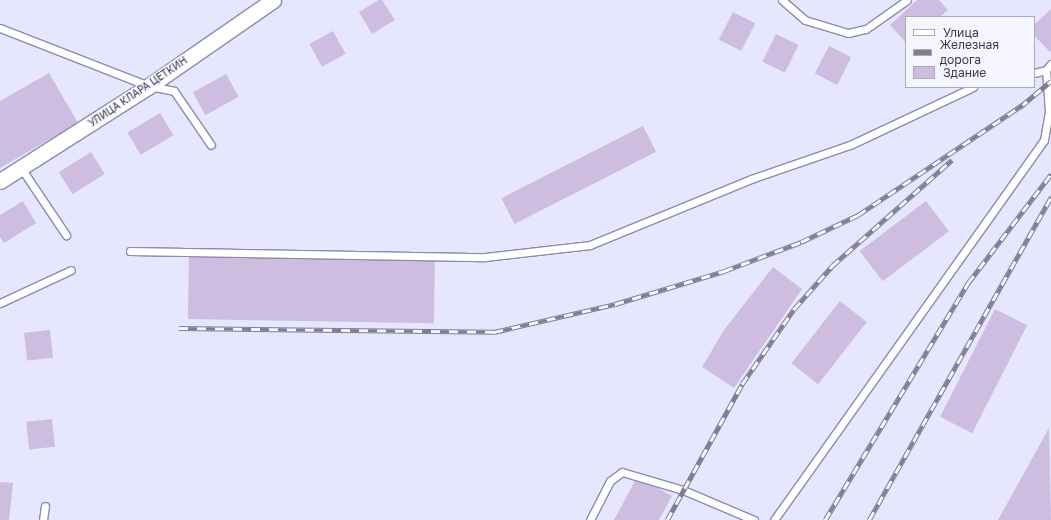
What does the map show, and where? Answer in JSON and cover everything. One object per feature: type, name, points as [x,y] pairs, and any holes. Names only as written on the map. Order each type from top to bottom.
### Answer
[{"type":"street","name":"УЛИЦА КЛАРА ЦЕТКИН","points":[[0,181],[149,86],[273,0]]},
{"type":"lane","points":[[782,0],[805,20],[848,33],[866,29],[907,0]]},
{"type":"lane","points":[[0,28],[149,86],[174,90],[210,145]]},
{"type":"lane","points":[[1035,73],[1046,70],[1051,64]]},
{"type":"lane","points":[[774,520],[1044,140],[1049,112],[1046,70]]},
{"type":"lane","points":[[130,252],[485,257],[590,245],[751,179],[850,145],[972,88]]},
{"type":"lane","points":[[21,168],[66,236]]},
{"type":"lane","points":[[0,303],[71,270]]},
{"type":"lane","points":[[590,520],[610,481],[622,472],[683,490],[754,520]]},
{"type":"lane","points":[[43,520],[45,506]]},
{"type":"building","points":[[379,0],[382,0],[395,20],[372,34],[359,12]]},
{"type":"building","points":[[917,0],[939,0],[948,10],[941,16],[905,16],[905,42],[890,25]]},
{"type":"building","points":[[1051,9],[1050,52],[1035,36],[1035,24]]},
{"type":"building","points":[[733,12],[755,23],[741,51],[719,40]]},
{"type":"building","points":[[333,31],[346,54],[322,67],[309,44]]},
{"type":"building","points":[[776,34],[798,45],[785,73],[762,62]]},
{"type":"building","points":[[829,46],[851,57],[837,85],[815,74]]},
{"type":"building","points":[[49,73],[78,123],[0,168],[0,101]]},
{"type":"building","points":[[226,74],[239,97],[205,115],[193,92]]},
{"type":"building","points":[[160,113],[173,135],[141,155],[127,133]]},
{"type":"building","points":[[643,126],[656,152],[514,224],[501,198]]},
{"type":"building","points":[[91,152],[105,174],[73,194],[59,172]]},
{"type":"building","points":[[23,201],[36,223],[4,243],[0,237],[0,215]]},
{"type":"building","points":[[926,201],[949,231],[883,281],[860,251]]},
{"type":"building","points":[[189,254],[435,258],[434,323],[188,319]]},
{"type":"building","points":[[773,267],[802,289],[734,388],[702,367],[724,330]]},
{"type":"building","points":[[840,301],[867,322],[818,384],[791,363]]},
{"type":"building","points":[[995,309],[1027,325],[972,433],[940,417]]},
{"type":"building","points":[[50,330],[53,358],[27,361],[24,333]]},
{"type":"building","points":[[52,419],[55,447],[29,450],[26,422]]},
{"type":"building","points":[[1049,428],[1051,520],[998,520]]},
{"type":"building","points":[[637,477],[672,496],[659,520],[614,520]]},
{"type":"building","points":[[0,482],[13,483],[9,520],[0,520]]},
{"type":"railway","points":[[1020,107],[1051,81]]},
{"type":"railway","points":[[179,328],[494,332],[615,304],[724,271],[801,242],[858,215],[1024,104]]},
{"type":"railway","points":[[667,520],[742,384],[794,309],[832,266],[952,160]]},
{"type":"railway","points":[[825,520],[968,283],[1051,174]]},
{"type":"railway","points":[[869,520],[1051,197]]}]
